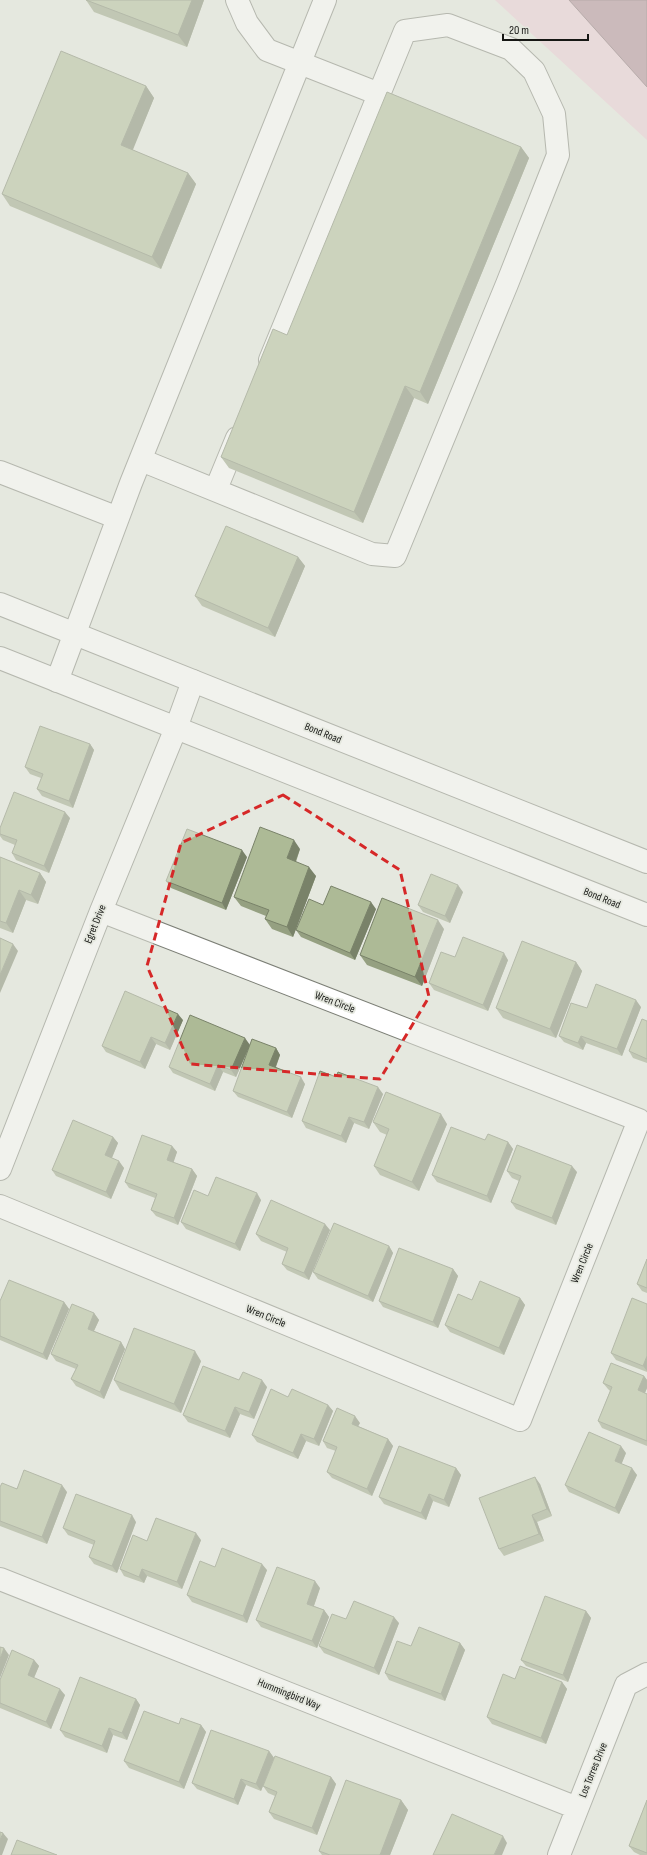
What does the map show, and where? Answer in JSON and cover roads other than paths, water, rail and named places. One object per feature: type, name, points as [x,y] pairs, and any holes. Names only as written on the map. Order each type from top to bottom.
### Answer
[{"type":"street","points":[[237,0],[247,23],[267,50],[379,94]]},
{"type":"street","points":[[57,681],[118,518],[324,0]]},
{"type":"street","points":[[141,460],[216,489],[372,554],[395,556],[558,155],[554,114],[534,71],[511,48],[448,25],[405,31],[262,379]]},
{"type":"street","points":[[216,489],[244,423]]},
{"type":"street","points":[[0,472],[118,518]]},
{"type":"street","name":"Bond Road","points":[[0,604],[647,862]]},
{"type":"street","name":"Bond Road","points":[[0,658],[647,915]]},
{"type":"street","name":"Egret Drive","points":[[0,1169],[100,911],[176,728],[193,681]]},
{"type":"street","name":"Wren Circle","points":[[0,1206],[520,1420],[639,1120],[100,911]]},
{"type":"street","name":"Hummingbird Way","points":[[0,1579],[577,1808]]},
{"type":"street","name":"Los Torres Drive","points":[[559,1855],[626,1685],[647,1674]]}]
